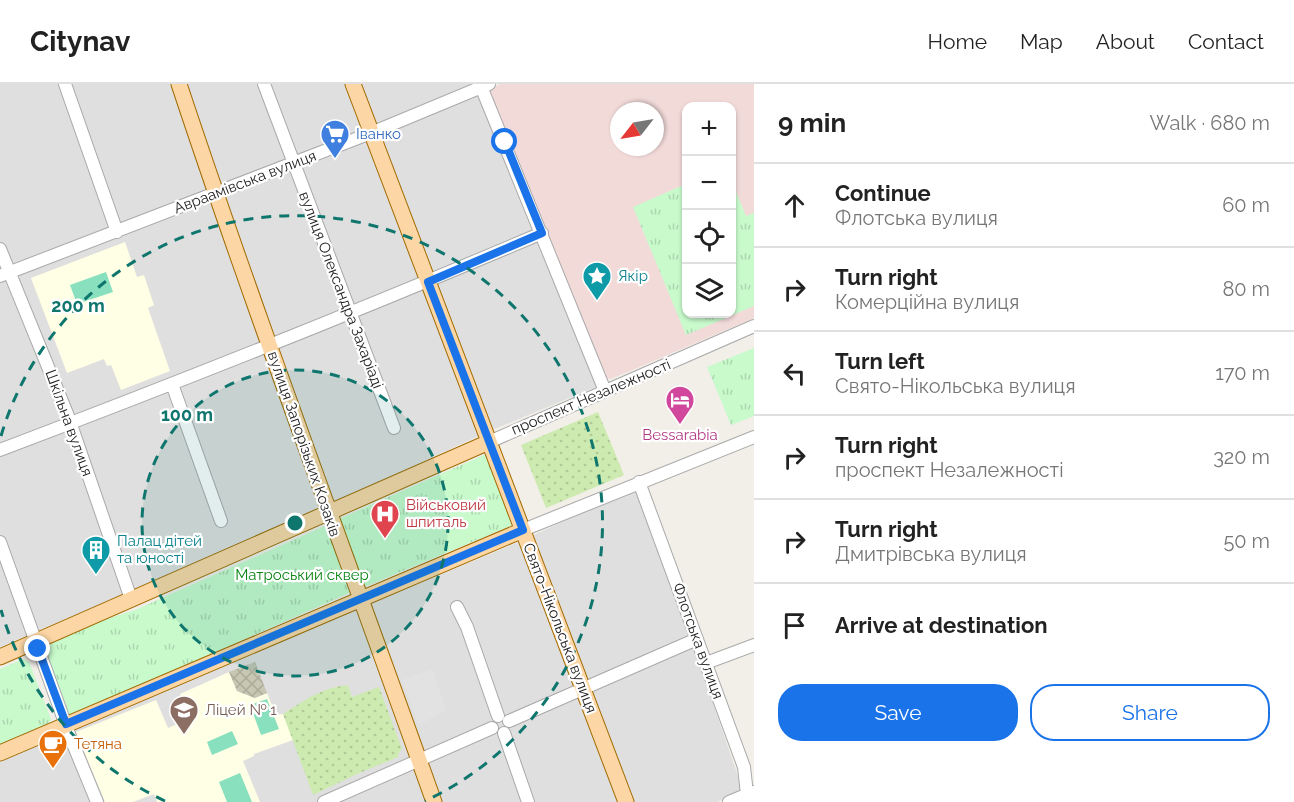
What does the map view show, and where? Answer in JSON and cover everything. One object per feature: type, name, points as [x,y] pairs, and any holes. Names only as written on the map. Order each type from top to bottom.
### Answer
[{"type":"main road","name":"вулиця Запорізьких Козаків","points":[[179,84],[359,599],[434,802]]},
{"type":"main road","name":"Свято-Нікольська вулиця","points":[[353,84],[626,802]]},
{"type":"main road","name":"проспект Незалежності","points":[[0,657],[489,442]]},
{"type":"main road","points":[[0,753],[523,530]]},
{"type":"street","points":[[65,84],[117,232]]},
{"type":"street","name":"вулиця Олександра Захаріаді","points":[[264,84],[394,428]]},
{"type":"street","points":[[483,85],[605,391]]},
{"type":"street","name":"Авраамівська вулиця","points":[[4,275],[371,133],[483,85]]},
{"type":"street","points":[[0,450],[428,282],[542,233]]},
{"type":"street","name":"Шкільна вулиця","points":[[0,249],[4,275],[71,423],[131,599]]},
{"type":"street","name":"проспект Незалежності","points":[[489,442],[754,326]]},
{"type":"street","points":[[172,384],[221,521]]},
{"type":"street","points":[[523,530],[754,437]]},
{"type":"street","name":"Флотська вулиця","points":[[639,482],[744,767],[750,796]]},
{"type":"street","points":[[0,542],[35,642],[97,802]]},
{"type":"street","points":[[458,607],[504,719]]},
{"type":"street","points":[[324,802],[419,760],[498,731],[504,719],[583,689],[697,639]]},
{"type":"street","points":[[705,663],[754,645]]},
{"type":"street","points":[[498,731],[528,802]]},
{"type":"street","points":[[729,802],[750,796]]},
{"type":"shaded area","points":[[0,84],[475,84],[598,386],[485,433],[325,507],[0,647]]},
{"type":"shaded area","points":[[500,84],[754,84],[754,318],[611,379],[607,378],[489,94],[492,88]]},
{"type":"shaded area","points":[[125,242],[137,277],[144,275],[154,305],[148,308],[170,371],[121,390],[111,365],[107,366],[104,359],[67,373],[31,278]]},
{"type":"shaded area","points":[[635,488],[690,636],[743,791],[717,802],[0,802],[0,753],[159,685],[356,610],[519,542]]},
{"type":"shaded area","points":[[255,662],[267,693],[255,698],[237,691],[229,672]]},
{"type":"shaded area","points":[[432,669],[446,711],[419,726],[402,680]]},
{"type":"shaded area","name":"Ліцей № 1","points":[[229,672],[237,691],[255,698],[267,693],[276,715],[283,714],[293,740],[254,754],[243,761],[260,802],[157,802],[154,794],[133,802],[105,802],[76,732],[156,700],[168,728],[189,719],[180,694]]},
{"type":"green space","points":[[682,186],[682,318],[726,318],[686,335],[633,207]]},
{"type":"green space","points":[[736,192],[746,216],[754,213],[754,306],[736,314]]},
{"type":"green space","points":[[106,272],[113,292],[77,304],[70,285]]},
{"type":"green space","points":[[754,348],[754,416],[731,425],[707,367]]},
{"type":"green space","points":[[598,412],[624,475],[546,508],[521,445]]},
{"type":"green space","points":[[486,454],[513,525],[364,587],[339,519]]},
{"type":"green space","name":"Матроський сквер","points":[[327,526],[349,593],[161,676],[66,724],[35,642],[135,610]]},
{"type":"green space","points":[[23,659],[29,662],[51,719],[49,723],[0,745],[0,669]]},
{"type":"green space","points":[[348,685],[352,697],[379,687],[402,749],[398,757],[313,795],[283,714],[321,692]]},
{"type":"green space","points":[[267,699],[279,729],[261,735],[250,705]]},
{"type":"green space","points":[[232,731],[238,744],[212,755],[207,742]]},
{"type":"green space","points":[[240,773],[252,802],[227,802],[219,782]]},
{"type":"place","name":"Іванко","points":[[335,160]]},
{"type":"place","name":"Якір","points":[[597,302]]},
{"type":"place","name":"Bessarabia","points":[[680,426]]},
{"type":"place","name":"Військовий шпиталь","points":[[385,540]]},
{"type":"place","name":"Палац дітей та юності","points":[[96,576]]},
{"type":"place","name":"Ліцей № 1","points":[[184,736]]},
{"type":"place","name":"Тетяна","points":[[53,770]]},
{"type":"route","points":[[38,649],[66,724],[523,530],[428,282],[542,233],[505,142]]}]
